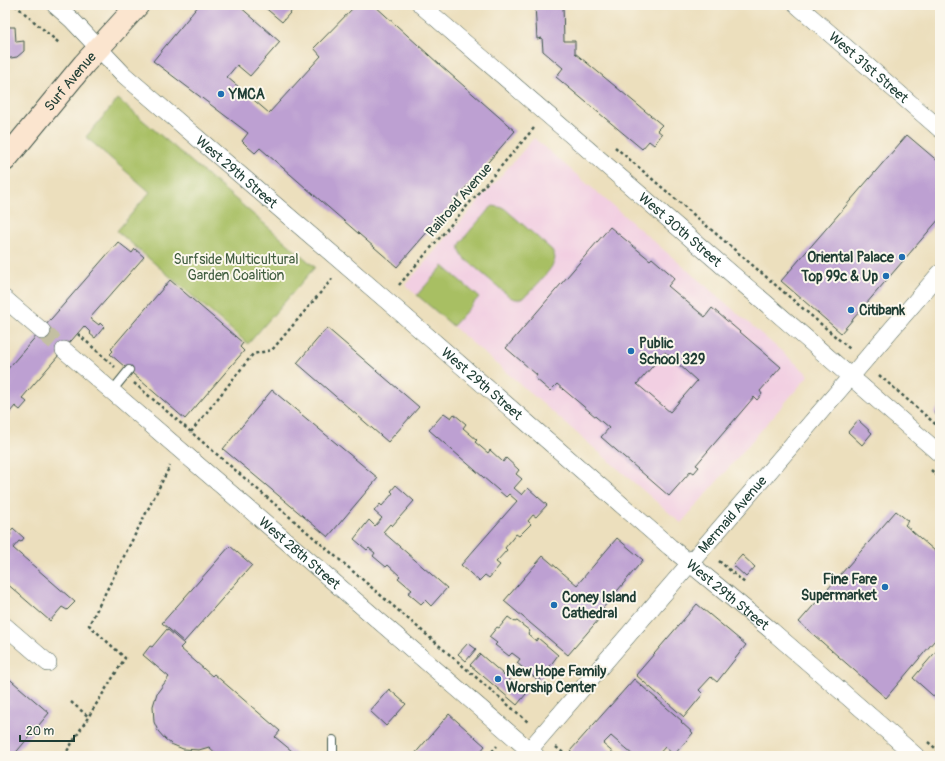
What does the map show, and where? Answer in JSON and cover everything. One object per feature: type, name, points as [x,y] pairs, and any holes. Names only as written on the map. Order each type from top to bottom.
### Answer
[{"type":"main road","name":"Surf Avenue","points":[[5,160],[98,48],[138,5]]},
{"type":"street","name":"West 29th Street","points":[[54,5],[72,20],[124,75],[690,564],[772,631],[916,756]]},
{"type":"street","name":"West 30th Street","points":[[421,5],[940,454]]},
{"type":"street","name":"West 31st Street","points":[[797,5],[940,129]]},
{"type":"street","name":"Mermaid Avenue","points":[[529,754],[940,273]]},
{"type":"street","points":[[5,299],[42,331]]},
{"type":"street","name":"West 28th Street","points":[[64,350],[529,754]]},
{"type":"street","points":[[5,626],[48,663]]},
{"type":"lane","points":[[112,391],[127,373]]},
{"type":"lane","points":[[333,740],[333,756]]},
{"type":"path","points":[[15,5],[59,43]]},
{"type":"path","name":"Railroad Avenue","points":[[399,285],[534,128]]},
{"type":"path","points":[[612,145],[850,349]]},
{"type":"path","points":[[178,448],[253,354],[272,350],[332,279]]},
{"type":"path","points":[[78,334],[127,373],[191,432],[528,722]]},
{"type":"path","points":[[879,375],[940,428]]},
{"type":"path","points":[[64,756],[125,658],[89,625],[170,466]]},
{"type":"path","points":[[71,702],[88,717]]},
{"type":"path","points":[[488,756],[501,741]]},
{"type":"path","points":[[556,747],[567,756]]},
{"type":"shaded area","name":"Public School 329","points":[[534,138],[809,375],[681,523],[405,285]]},
{"type":"green space","name":"Surfside Multicultural Garden Coalition","points":[[118,99],[315,267],[248,344],[117,231],[150,192],[86,137]]},
{"type":"green space","points":[[493,206],[504,208],[552,250],[554,256],[555,260],[553,265],[545,276],[520,299],[510,297],[463,257],[460,251],[460,245],[462,242]]},
{"type":"green space","points":[[443,266],[479,297],[453,326],[417,295]]},
{"type":"building","points":[[199,5],[238,5],[280,42],[250,76],[237,65],[227,77],[269,113],[321,56],[314,48],[356,5],[374,5],[515,131],[397,267],[260,148],[255,153],[248,147],[242,141],[248,133],[153,61]]},
{"type":"building","points":[[262,5],[297,5],[282,22]]},
{"type":"building","points":[[535,5],[563,5],[564,41],[575,41],[575,53],[662,125],[657,130],[662,134],[654,145],[649,141],[642,149],[556,77],[563,68],[543,51],[542,38],[537,39]]},
{"type":"building","points":[[5,27],[15,27],[16,42],[24,41],[24,51],[17,57],[5,59]]},
{"type":"building","points":[[907,135],[940,163],[940,218],[841,333],[781,281]]},
{"type":"building","points":[[610,227],[650,260],[652,258],[675,278],[668,286],[705,317],[712,308],[781,367],[760,391],[762,394],[757,400],[754,397],[696,465],[699,467],[694,473],[691,471],[669,496],[601,437],[609,428],[557,384],[550,391],[535,378],[537,375],[506,348]],"holes":[[[665,352],[697,381],[670,412],[637,384]]]},
{"type":"building","points":[[118,242],[132,253],[135,249],[144,257],[90,318],[99,325],[100,323],[104,327],[95,338],[84,326],[22,398],[27,402],[20,410],[15,406],[5,418],[5,372]]},
{"type":"building","points":[[170,280],[243,343],[240,347],[244,351],[185,419],[110,354],[113,351],[111,349]]},
{"type":"building","points":[[327,328],[419,407],[388,442],[297,363]]},
{"type":"building","points":[[272,390],[378,478],[328,537],[223,449]]},
{"type":"building","points":[[940,406],[940,418],[934,413]]},
{"type":"building","points":[[444,413],[451,418],[454,414],[466,424],[463,428],[477,440],[475,442],[488,453],[490,450],[503,462],[506,458],[519,470],[516,474],[522,479],[514,488],[522,495],[528,488],[547,505],[536,517],[533,515],[528,521],[531,524],[519,536],[516,534],[505,548],[507,550],[496,562],[500,565],[489,578],[485,575],[479,581],[461,565],[517,501],[509,494],[506,497],[429,430]]},
{"type":"building","points":[[858,420],[872,433],[862,445],[848,432]]},
{"type":"building","points":[[396,485],[414,501],[392,526],[390,524],[383,532],[447,588],[431,606],[425,600],[421,604],[408,593],[412,590],[398,578],[400,576],[388,565],[386,567],[373,556],[375,553],[369,548],[367,550],[354,539],[369,520],[375,526],[382,518],[374,511],[380,504],[382,506],[393,493],[391,491]]},
{"type":"building","name":"Fine Fare Supermarket","points":[[896,511],[908,521],[905,525],[935,551],[940,545],[940,634],[886,698],[799,622]]},
{"type":"building","points":[[13,528],[24,538],[13,548],[75,602],[67,610],[62,607],[50,621],[5,582],[5,541],[11,534],[9,533]]},
{"type":"building","name":"Coney Island Cathedral","points":[[617,538],[643,560],[603,608],[606,611],[568,655],[504,601],[543,556],[577,585]]},
{"type":"building","points":[[230,546],[252,565],[184,642],[162,623]]},
{"type":"building","points":[[742,555],[755,567],[746,577],[733,565]]},
{"type":"building","points":[[697,604],[746,645],[717,682],[711,677],[699,690],[703,694],[684,717],[636,675]]},
{"type":"building","points":[[508,617],[515,622],[517,621],[530,631],[528,634],[536,641],[538,638],[558,655],[539,681],[517,663],[520,659],[512,653],[509,656],[495,645],[497,643],[489,637]]},
{"type":"building","points":[[167,629],[184,644],[180,648],[212,676],[214,674],[280,731],[275,737],[298,756],[219,756],[209,747],[199,750],[183,749],[171,744],[165,739],[158,731],[154,722],[153,706],[157,693],[169,677],[143,655]]},
{"type":"building","points":[[468,643],[476,649],[466,661],[458,654]]},
{"type":"building","points":[[939,648],[940,649],[940,702],[913,678]]},
{"type":"building","name":"New Hope Family Worship Center","points":[[480,654],[526,694],[517,705],[470,665]]},
{"type":"building","points":[[5,675],[49,713],[13,756],[5,756]]},
{"type":"building","points":[[634,679],[682,721],[681,722],[693,733],[674,755],[665,747],[657,756],[634,756],[611,736],[603,744],[617,756],[576,756],[570,751]]},
{"type":"building","points":[[389,689],[406,704],[386,726],[370,711]]},
{"type":"building","points":[[449,714],[485,746],[477,756],[413,756]]},
{"type":"tunnel","points":[[42,331],[64,350]]},
{"type":"place","name":"YMCA","points":[[221,94]]},
{"type":"place","name":"Oriental Palace","points":[[902,257]]},
{"type":"place","name":"Top 99c & Up","points":[[886,276]]},
{"type":"place","name":"Citibank","points":[[851,310]]},
{"type":"place","name":"Public School 329","points":[[631,351]]},
{"type":"place","name":"Fine Fare Supermarket","points":[[885,587]]},
{"type":"place","name":"Coney Island Cathedral","points":[[554,605]]},
{"type":"place","name":"New Hope Family Worship Center","points":[[498,679]]}]
